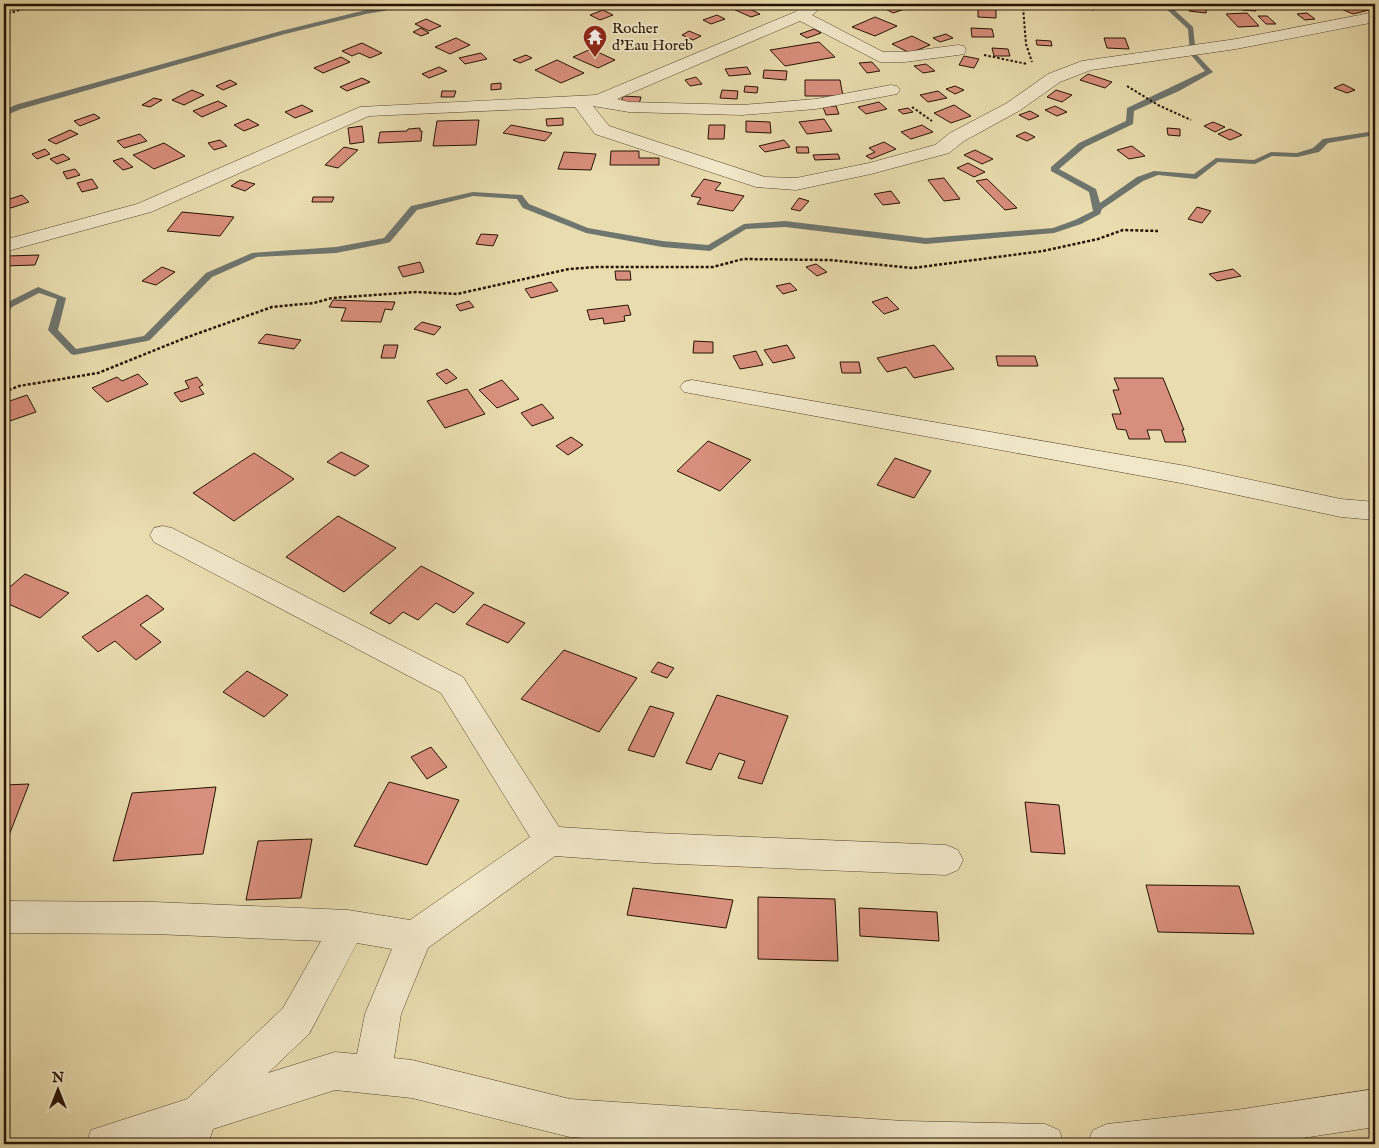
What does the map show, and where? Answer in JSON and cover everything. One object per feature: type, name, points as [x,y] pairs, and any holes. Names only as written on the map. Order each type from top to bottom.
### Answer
[{"type":"street","points":[[599,100],[801,15],[818,4]]},
{"type":"street","points":[[801,15],[880,57],[905,57],[958,50]]},
{"type":"street","points":[[580,101],[602,130],[763,182],[796,184],[871,168],[942,148],[957,137],[1013,108],[1054,78],[1089,66],[1144,56],[1236,44],[1298,26],[1375,16]]},
{"type":"street","points":[[4,246],[144,208],[366,111],[599,100],[628,107],[742,110],[816,104],[892,90]]},
{"type":"street","points":[[692,387],[1186,475],[1341,508],[1375,511]]},
{"type":"street","points":[[163,536],[452,685],[550,841]]},
{"type":"street","points":[[372,1075],[383,1014],[415,936],[550,841],[654,848],[946,860]]},
{"type":"street","points":[[4,917],[164,918],[348,926],[415,936]]},
{"type":"street","points":[[194,1129],[296,1021],[348,926]]},
{"type":"street","points":[[105,1144],[194,1129],[335,1071],[412,1079],[570,1118],[904,1140],[1045,1144]]},
{"type":"street","points":[[1107,1144],[1236,1129],[1375,1108]]},
{"type":"path","points":[[4,15],[38,4]]},
{"type":"path","points":[[958,50],[1032,65],[1026,44],[1023,7],[1026,4]]},
{"type":"path","points":[[1089,66],[1119,80],[1158,106],[1191,120]]},
{"type":"path","points":[[892,90],[908,104],[957,137]]},
{"type":"path","points":[[4,392],[19,386],[98,372],[272,307],[314,303],[332,298],[416,292],[456,294],[569,269],[597,267],[713,268],[744,259],[829,260],[913,268],[1042,251],[1098,239],[1123,230],[1158,232]]},
{"type":"building","points":[[891,4],[905,9],[893,13],[882,7]]},
{"type":"building","points":[[1069,4],[1092,4],[1097,5],[1094,10]]},
{"type":"building","points":[[1190,4],[1207,4],[1206,13],[1189,11]]},
{"type":"building","points":[[1240,4],[1254,4],[1256,11],[1242,10]]},
{"type":"building","points":[[1356,4],[1369,10],[1353,14],[1339,8]]},
{"type":"building","points":[[742,5],[760,14],[751,17],[733,9]]},
{"type":"building","points":[[978,7],[996,8],[996,18],[978,17]]},
{"type":"building","points":[[603,10],[613,15],[600,20],[590,15]]},
{"type":"building","points":[[1247,13],[1259,26],[1238,27],[1226,14]]},
{"type":"building","points":[[1307,13],[1315,19],[1305,20],[1297,14]]},
{"type":"building","points":[[717,15],[725,19],[711,24],[703,20]]},
{"type":"building","points":[[1258,16],[1267,16],[1276,24],[1266,24]]},
{"type":"building","points":[[875,17],[897,26],[875,36],[852,27]]},
{"type":"building","points":[[426,19],[441,26],[429,31],[415,24]]},
{"type":"building","points":[[421,28],[429,33],[421,36],[413,32]]},
{"type":"building","points":[[971,28],[992,29],[994,37],[972,37]]},
{"type":"building","points":[[814,29],[821,33],[807,38],[800,34]]},
{"type":"building","points":[[689,31],[701,36],[693,40],[682,35]]},
{"type":"building","points":[[946,34],[953,38],[940,42],[933,38]]},
{"type":"building","points":[[912,36],[930,45],[910,53],[892,44]]},
{"type":"building","points":[[456,38],[470,45],[450,54],[435,47]]},
{"type":"building","points":[[1104,38],[1125,38],[1129,49],[1107,48]]},
{"type":"building","points":[[1036,40],[1051,41],[1052,46],[1037,45]]},
{"type":"building","points":[[819,42],[835,57],[785,66],[770,50]]},
{"type":"building","points":[[362,43],[382,53],[370,58],[359,53],[352,56],[342,51]]},
{"type":"building","points":[[992,48],[1008,49],[1010,56],[994,56]]},
{"type":"building","points":[[591,49],[615,60],[598,68],[573,57]]},
{"type":"building","points":[[481,53],[487,59],[465,64],[459,58]]},
{"type":"building","points":[[526,55],[532,58],[520,63],[513,60]]},
{"type":"building","points":[[964,56],[979,59],[974,68],[959,65]]},
{"type":"building","points":[[341,57],[350,62],[323,73],[314,68]]},
{"type":"building","points":[[557,60],[584,73],[561,83],[535,70]]},
{"type":"building","points":[[872,62],[880,71],[867,73],[859,63]]},
{"type":"building","points":[[926,64],[935,71],[923,73],[914,66]]},
{"type":"building","points":[[439,67],[447,71],[429,78],[422,74]]},
{"type":"building","points":[[747,67],[751,74],[729,76],[725,69]]},
{"type":"building","points":[[764,70],[787,71],[786,80],[763,78]]},
{"type":"building","points":[[1088,74],[1112,82],[1105,88],[1080,80]]},
{"type":"building","points":[[696,77],[702,84],[690,86],[685,80]]},
{"type":"building","points":[[362,78],[370,82],[347,91],[340,87]]},
{"type":"building","points":[[230,80],[237,84],[223,90],[216,86]]},
{"type":"building","points":[[805,80],[840,80],[843,96],[805,96]]},
{"type":"building","points":[[501,83],[501,89],[491,90],[491,84]]},
{"type":"building","points":[[1343,84],[1355,90],[1347,93],[1334,88]]},
{"type":"building","points":[[745,86],[758,87],[757,93],[744,92]]},
{"type":"building","points":[[955,86],[964,90],[955,94],[946,89]]},
{"type":"building","points":[[192,90],[204,95],[184,105],[172,100]]},
{"type":"building","points":[[722,90],[738,91],[737,99],[720,98]]},
{"type":"building","points":[[1056,90],[1072,95],[1062,102],[1047,97]]},
{"type":"building","points":[[442,91],[456,91],[454,97],[441,97]]},
{"type":"building","points":[[938,91],[947,98],[928,102],[920,95]]},
{"type":"building","points":[[623,96],[641,97],[639,104],[621,103]]},
{"type":"building","points":[[154,98],[162,100],[150,107],[142,105]]},
{"type":"building","points":[[218,101],[227,106],[202,117],[193,111]]},
{"type":"building","points":[[879,102],[887,109],[866,114],[858,107]]},
{"type":"building","points":[[302,105],[313,111],[295,118],[285,112]]},
{"type":"building","points":[[954,105],[971,116],[951,123],[934,113]]},
{"type":"building","points":[[836,106],[839,114],[826,115],[823,107]]},
{"type":"building","points":[[1055,106],[1067,112],[1057,116],[1045,110]]},
{"type":"building","points":[[908,108],[913,112],[903,114],[898,110]]},
{"type":"building","points":[[1030,111],[1039,116],[1029,120],[1019,115]]},
{"type":"building","points":[[94,114],[100,118],[80,126],[74,121]]},
{"type":"building","points":[[563,118],[563,125],[547,126],[546,119]]},
{"type":"building","points":[[248,119],[259,125],[244,131],[234,125]]},
{"type":"building","points":[[824,119],[832,131],[807,134],[799,122]]},
{"type":"building","points":[[479,120],[476,145],[433,146],[437,121]]},
{"type":"building","points":[[746,121],[770,122],[771,133],[746,132]]},
{"type":"building","points":[[1213,122],[1225,127],[1215,132],[1204,126]]},
{"type":"building","points":[[511,125],[552,133],[545,141],[503,133]]},
{"type":"building","points":[[709,125],[725,125],[724,139],[708,139]]},
{"type":"building","points":[[922,125],[933,132],[911,139],[901,132]]},
{"type":"building","points":[[362,126],[364,142],[350,144],[348,128]]},
{"type":"building","points":[[420,128],[420,131],[422,131],[421,141],[378,143],[380,132],[407,131],[408,129]]},
{"type":"building","points":[[1167,128],[1180,129],[1180,136],[1168,135]]},
{"type":"building","points":[[1230,129],[1242,135],[1230,140],[1218,134]]},
{"type":"building","points":[[70,130],[78,134],[56,144],[48,140]]},
{"type":"building","points":[[1025,132],[1035,137],[1027,141],[1016,136]]},
{"type":"building","points":[[140,134],[147,141],[124,148],[117,141]]},
{"type":"building","points":[[220,140],[227,146],[214,150],[208,143]]},
{"type":"building","points":[[784,140],[790,147],[765,152],[759,146]]},
{"type":"building","points":[[884,142],[896,149],[871,159],[866,156],[875,152],[869,148]]},
{"type":"building","points":[[164,143],[185,156],[154,169],[133,155]]},
{"type":"building","points":[[1132,146],[1145,156],[1129,159],[1117,150]]},
{"type":"building","points":[[344,147],[358,150],[338,168],[325,165]]},
{"type":"building","points":[[796,147],[808,147],[809,153],[797,153]]},
{"type":"building","points":[[45,149],[50,154],[37,159],[32,154]]},
{"type":"building","points":[[975,150],[993,159],[982,164],[964,155]]},
{"type":"building","points":[[611,151],[639,151],[639,158],[659,158],[659,165],[610,165]]},
{"type":"building","points":[[564,152],[596,154],[591,170],[558,169]]},
{"type":"building","points":[[63,154],[70,159],[57,164],[50,159]]},
{"type":"building","points":[[838,154],[840,159],[815,160],[813,155]]},
{"type":"building","points":[[122,158],[133,167],[123,170],[113,161]]},
{"type":"building","points":[[968,163],[985,172],[974,177],[957,168]]},
{"type":"building","points":[[75,169],[80,175],[67,179],[63,172]]},
{"type":"building","points":[[944,178],[960,199],[944,201],[928,180]]},
{"type":"building","points":[[92,179],[98,188],[82,192],[77,183]]},
{"type":"building","points":[[704,179],[721,183],[715,190],[744,196],[733,211],[697,204],[701,198],[691,196]]},
{"type":"building","points":[[987,179],[1017,208],[1005,210],[976,181]]},
{"type":"building","points":[[240,180],[255,184],[245,191],[231,186]]},
{"type":"building","points":[[891,191],[900,203],[883,205],[874,194]]},
{"type":"building","points":[[22,195],[29,202],[11,208],[4,201]]},
{"type":"building","points":[[313,197],[334,197],[332,202],[312,202]]},
{"type":"building","points":[[799,198],[809,201],[800,211],[791,209]]},
{"type":"building","points":[[1197,207],[1211,211],[1202,223],[1188,219]]},
{"type":"building","points":[[182,212],[234,217],[220,236],[167,231]]},
{"type":"building","points":[[481,234],[498,235],[493,246],[476,244]]},
{"type":"building","points":[[39,255],[35,265],[4,266],[7,256]]},
{"type":"building","points":[[420,262],[424,272],[403,277],[398,267]]},
{"type":"building","points":[[816,264],[827,272],[817,276],[806,267]]},
{"type":"building","points":[[162,267],[175,272],[156,285],[142,281]]},
{"type":"building","points":[[1233,269],[1241,276],[1217,281],[1209,274]]},
{"type":"building","points":[[615,271],[630,271],[631,280],[616,280]]},
{"type":"building","points":[[551,282],[558,291],[531,298],[525,289]]},
{"type":"building","points":[[790,283],[797,290],[783,294],[776,286]]},
{"type":"building","points":[[887,297],[899,309],[884,314],[872,302]]},
{"type":"building","points":[[333,300],[395,302],[392,310],[385,309],[381,322],[341,321],[346,308],[329,307]]},
{"type":"building","points":[[469,301],[474,307],[460,311],[456,305]]},
{"type":"building","points":[[628,305],[631,315],[624,316],[625,321],[604,324],[603,318],[590,320],[587,310]]},
{"type":"building","points":[[422,322],[441,327],[434,335],[414,329]]},
{"type":"building","points":[[266,334],[301,340],[294,349],[258,343]]},
{"type":"building","points":[[694,341],[713,342],[713,353],[693,353]]},
{"type":"building","points":[[384,345],[398,345],[395,358],[381,358]]},
{"type":"building","points":[[787,345],[795,358],[773,363],[764,350]]},
{"type":"building","points":[[934,345],[954,369],[914,378],[906,367],[887,372],[877,358]]},
{"type":"building","points":[[756,351],[763,365],[740,369],[733,356]]},
{"type":"building","points":[[996,356],[1035,356],[1038,366],[998,366]]},
{"type":"building","points":[[840,362],[859,362],[861,373],[842,373]]},
{"type":"building","points":[[447,369],[457,378],[446,384],[436,374]]},
{"type":"building","points":[[138,374],[148,384],[107,402],[92,388],[117,377],[122,381]]},
{"type":"building","points":[[197,377],[203,385],[199,387],[204,394],[181,402],[174,393],[189,388],[185,381]]},
{"type":"building","points":[[1114,378],[1163,378],[1184,430],[1182,430],[1186,442],[1165,442],[1161,430],[1147,430],[1150,439],[1129,439],[1126,430],[1117,429],[1112,414],[1121,414],[1113,390],[1119,390]]},
{"type":"building","points":[[502,380],[519,399],[497,408],[479,390]]},
{"type":"building","points":[[467,389],[485,414],[445,428],[427,401]]},
{"type":"building","points":[[27,395],[36,412],[4,423],[4,403]]},
{"type":"building","points":[[542,404],[554,418],[532,426],[521,413]]},
{"type":"building","points":[[571,437],[583,445],[568,455],[556,446]]},
{"type":"building","points":[[708,441],[751,460],[720,491],[677,471]]},
{"type":"building","points":[[341,452],[369,466],[355,476],[327,462]]},
{"type":"building","points":[[254,453],[294,479],[234,521],[193,493]]},
{"type":"building","points":[[895,458],[931,471],[914,498],[877,485]]},
{"type":"building","points":[[338,516],[396,548],[344,592],[286,557]]},
{"type":"building","points":[[421,566],[474,593],[454,613],[436,603],[418,620],[403,612],[390,624],[370,613]]},
{"type":"building","points":[[25,574],[69,593],[40,618],[4,602],[4,592]]},
{"type":"building","points":[[147,595],[164,609],[140,625],[161,642],[136,660],[115,641],[98,652],[82,637]]},
{"type":"building","points":[[484,604],[525,623],[508,643],[466,624]]},
{"type":"building","points":[[564,650],[637,678],[599,732],[521,699]]},
{"type":"building","points":[[658,662],[674,668],[667,678],[651,672]]},
{"type":"building","points":[[247,671],[288,695],[264,717],[223,692]]},
{"type":"building","points":[[717,695],[788,716],[762,784],[738,778],[745,761],[719,753],[711,770],[686,763]]},
{"type":"building","points":[[650,706],[674,713],[654,757],[628,750]]},
{"type":"building","points":[[431,747],[447,767],[427,779],[411,757]]},
{"type":"building","points":[[389,782],[459,800],[427,865],[354,846]]},
{"type":"building","points":[[29,784],[6,843],[4,843],[4,785]]},
{"type":"building","points":[[216,787],[203,854],[113,861],[132,793]]},
{"type":"building","points":[[1025,802],[1059,805],[1065,854],[1031,852]]},
{"type":"building","points":[[312,839],[301,898],[246,900],[258,841]]},
{"type":"building","points":[[1146,885],[1239,886],[1254,934],[1158,932]]},
{"type":"building","points":[[633,888],[733,900],[726,928],[627,915]]},
{"type":"building","points":[[758,897],[835,899],[838,961],[758,959]]},
{"type":"building","points":[[859,908],[937,912],[939,941],[860,936]]},
{"type":"waterway","points":[[4,114],[18,107],[283,32],[366,12],[421,4]]},
{"type":"waterway","points":[[1098,208],[1093,191],[1054,169],[1082,145],[1130,122],[1130,110],[1209,72],[1193,54],[1191,28],[1164,4]]},
{"type":"waterway","points":[[1098,208],[1140,179],[1157,173],[1196,177],[1216,160],[1255,162],[1271,154],[1297,155],[1316,150],[1326,141],[1375,133]]},
{"type":"waterway","points":[[4,311],[9,305],[38,290],[62,298],[53,330],[74,352],[147,338],[209,275],[255,255],[336,250],[387,240],[414,208],[473,194],[519,197],[526,206],[586,230],[662,244],[710,248],[744,227],[785,224],[926,241],[1054,230],[1078,222],[1097,212],[1098,208]]},
{"type":"place","name":"Rocher d'Eau Horeb","points":[[595,58]]}]
